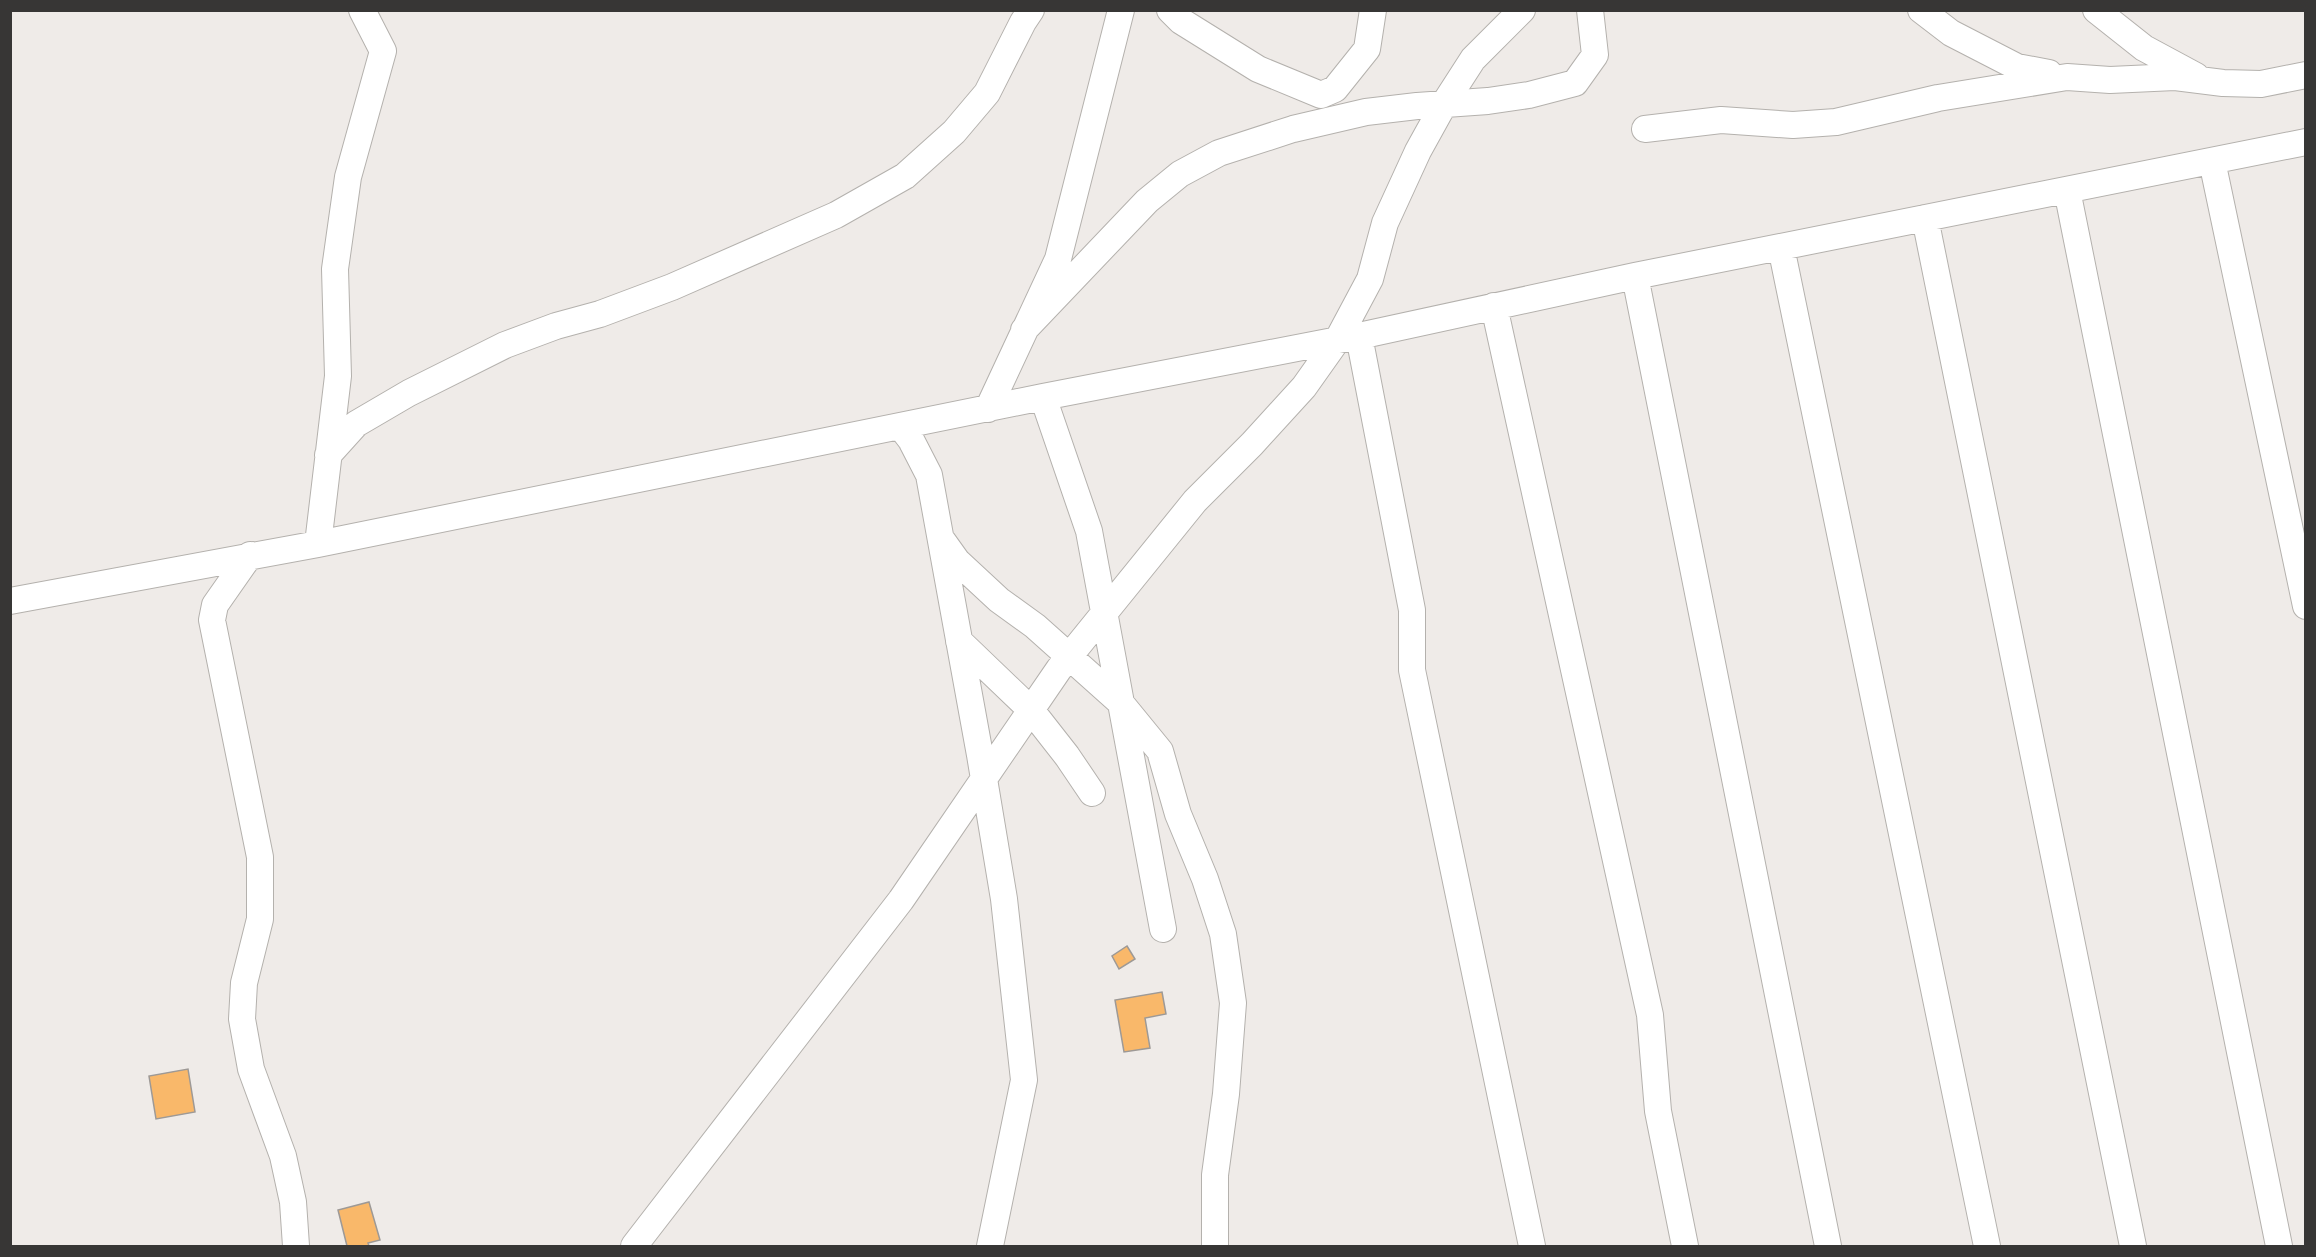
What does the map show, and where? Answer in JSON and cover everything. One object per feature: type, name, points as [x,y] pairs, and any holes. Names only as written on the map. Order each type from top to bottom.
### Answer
[{"type":"street","points":[[318,544],[338,376],[335,269],[348,177],[383,51],[362,10]]},
{"type":"street","points":[[328,455],[356,424],[409,393],[505,345],[556,326],[600,314],[672,287],[836,215],[905,176],[954,132],[987,93],[1031,10]]},
{"type":"street","points":[[988,409],[1058,259],[1121,10]]},
{"type":"street","points":[[1170,10],[1181,21],[1258,69],[1321,95],[1335,89],[1366,49],[1373,10]]},
{"type":"street","points":[[634,1246],[901,900],[1070,656],[1195,501],[1252,444],[1348,338],[1370,279],[1385,223],[1418,151],[1444,104],[1473,59],[1522,10]]},
{"type":"street","points":[[1024,330],[1147,201],[1180,174],[1219,153],[1293,129],[1366,112],[1529,95],[1575,83],[1595,55],[1590,10]]},
{"type":"street","points":[[1921,10],[1951,33],[2017,67],[2067,77],[2110,81],[2175,77],[2261,84],[2306,75]]},
{"type":"street","points":[[2096,10],[2144,48],[2204,81]]},
{"type":"street","points":[[1645,129],[1721,120],[1793,124],[1836,122],[1938,98],[2067,77]]},
{"type":"street","points":[[10,601],[318,544],[1043,397],[1348,338],[1635,276],[2306,142]]},
{"type":"street","points":[[2212,160],[2306,606]]},
{"type":"street","points":[[2067,190],[2279,1246]]},
{"type":"street","points":[[1925,219],[2133,1246]]},
{"type":"street","points":[[1781,247],[1987,1246]]},
{"type":"street","points":[[1635,276],[1828,1246]]},
{"type":"street","points":[[1494,306],[1650,1014],[1658,1111],[1685,1246]]},
{"type":"street","points":[[1348,338],[1412,610],[1412,670],[1532,1246]]},
{"type":"street","points":[[1043,397],[1089,531],[1163,929]]},
{"type":"street","points":[[901,427],[911,440],[929,475],[1004,899],[1024,1080],[990,1246]]},
{"type":"street","points":[[940,538],[957,561],[999,600],[1035,626],[1120,702],[1161,751],[1178,814],[1205,879],[1223,934],[1233,1003],[1226,1094],[1215,1174],[1215,1246]]},
{"type":"street","points":[[250,555],[215,605],[212,620],[260,857],[260,919],[244,983],[242,1019],[251,1069],[283,1156],[293,1202],[296,1246]]},
{"type":"street","points":[[959,641],[1031,710],[1092,793]]},
{"type":"building","points":[[1127,946],[1135,959],[1119,969],[1112,956]]},
{"type":"building","points":[[1162,992],[1166,1014],[1145,1018],[1150,1048],[1124,1052],[1115,1000]]},
{"type":"building","points":[[188,1069],[195,1112],[156,1119],[149,1076]]},
{"type":"building","points":[[369,1202],[380,1240],[368,1243],[369,1246],[347,1246],[338,1210]]}]
